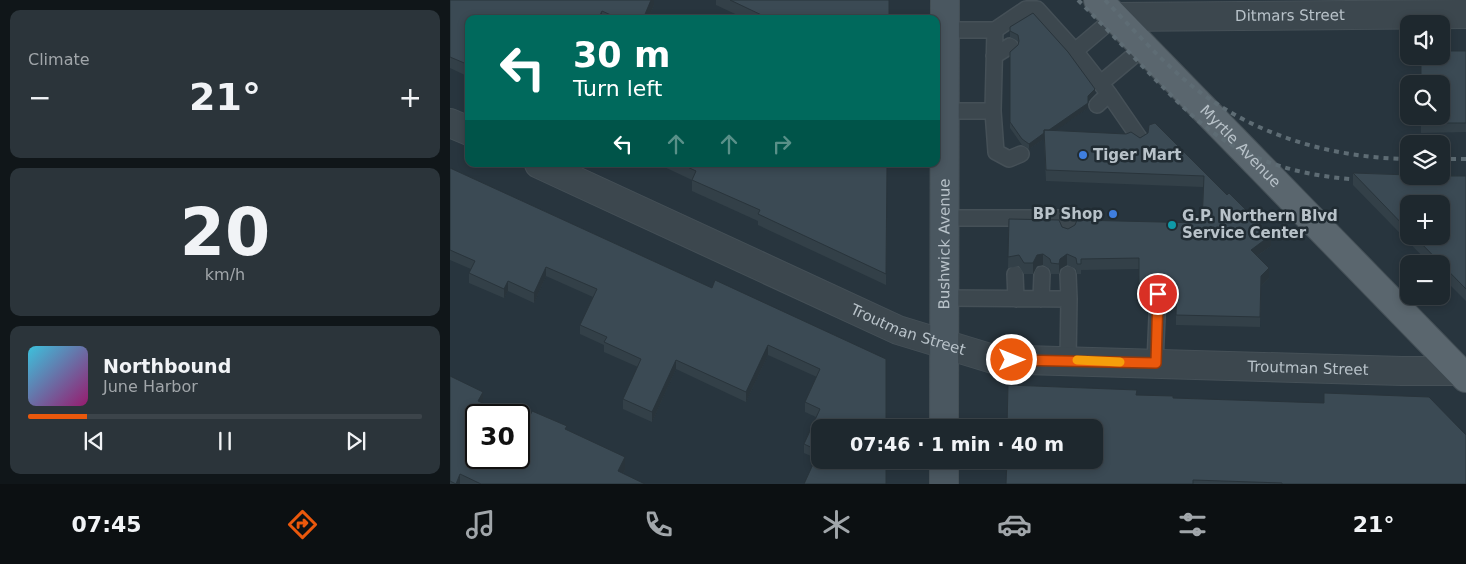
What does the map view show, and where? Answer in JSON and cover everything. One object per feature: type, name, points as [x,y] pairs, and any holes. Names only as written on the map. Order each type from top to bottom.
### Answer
[{"type":"main road","name":"Bushwick Avenue","points":[[944,419],[945,0]]},
{"type":"main road","name":"Myrtle Avenue","points":[[1106,9],[1462,374]]},
{"type":"main road","points":[[944,469],[944,484]]},
{"type":"street","name":"Ditmars Street","points":[[1106,9],[1466,14]]},
{"type":"street","points":[[450,123],[465,129]]},
{"type":"street","name":"Troutman Street","points":[[545,167],[898,330],[993,359],[1462,374]]},
{"type":"lane","points":[[945,30],[995,30],[1026,9],[1041,5],[1045,23],[1060,42],[1075,51],[1084,72],[1105,89],[1140,139]]},
{"type":"lane","points":[[1075,51],[1106,9]]},
{"type":"lane","points":[[995,30],[994,56],[999,82],[994,111],[1000,127],[996,152],[1009,159],[1021,154]]},
{"type":"lane","points":[[994,56],[1010,46]]},
{"type":"lane","points":[[1097,105],[1105,89],[1144,47]]},
{"type":"lane","points":[[945,111],[994,111]]},
{"type":"lane","points":[[945,218],[1014,224],[1042,224],[1068,218],[1068,230]]},
{"type":"lane","points":[[1015,274],[1016,299]]},
{"type":"lane","points":[[1042,274],[1042,299]]},
{"type":"lane","points":[[1068,274],[1068,360]]},
{"type":"lane","points":[[1156,363],[1158,294]]},
{"type":"lane","points":[[945,298],[1069,299]]},
{"type":"building","points":[[450,0],[651,0],[645,15],[611,15],[602,11],[600,15],[465,15],[465,63],[450,57]]},
{"type":"building","points":[[730,0],[889,0],[889,15],[762,15]]},
{"type":"building","points":[[1033,13],[1068,52],[1095,89],[1088,96],[1088,103],[1049,130],[1044,130],[1044,133],[1029,144],[1022,139],[1010,122],[1010,52],[1018,45],[1019,41],[1018,35],[1010,31],[1010,27]]},
{"type":"building","points":[[1450,51],[1466,51],[1466,123],[1450,123],[1450,75],[1421,75],[1421,65],[1450,65]]},
{"type":"building","points":[[1155,123],[1227,195],[1229,193],[1271,235],[1251,250],[1269,268],[1261,276],[1260,317],[1176,315],[1177,284],[1167,284],[1163,276],[1158,274],[1150,278],[1149,284],[1139,283],[1139,258],[1081,259],[1081,264],[1077,264],[1076,258],[1067,254],[1060,259],[1059,264],[1051,263],[1050,259],[1043,254],[1037,255],[1033,263],[1024,263],[1019,255],[1008,257],[1009,219],[1059,220],[1062,227],[1068,229],[1075,225],[1077,220],[1202,223],[1204,176],[1046,170],[1044,130],[1126,134],[1131,132],[1140,138],[1148,133],[1149,125]]},
{"type":"building","points":[[687,167],[887,167],[886,274],[758,214],[760,210],[692,180],[696,171]]},
{"type":"building","points":[[450,168],[712,288],[715,280],[886,359],[886,419],[815,419],[820,409],[805,402],[820,369],[768,345],[746,392],[676,360],[652,412],[623,399],[641,359],[604,342],[607,337],[580,325],[597,289],[546,267],[534,293],[508,281],[504,289],[469,273],[475,261],[450,250]]},
{"type":"building","points":[[1353,173],[1400,175],[1400,185],[1450,185],[1450,176],[1466,176],[1466,289],[1450,273],[1450,255],[1433,255],[1423,245],[1450,245],[1450,195],[1400,195],[1400,222]]},
{"type":"building","points":[[450,376],[483,392],[478,401],[485,404],[465,404],[465,469],[530,469],[530,416],[532,411],[567,426],[565,429],[625,457],[618,471],[645,484],[481,484],[460,474],[456,484],[450,481]]},
{"type":"building","points":[[1008,385],[1137,390],[1136,395],[1173,396],[1173,398],[1324,403],[1324,393],[1429,397],[1466,435],[1466,484],[1282,484],[1193,480],[1193,484],[1006,484],[1007,469],[1103,469],[1103,419],[1007,419]]},
{"type":"building","points":[[811,429],[811,447],[804,444]]},
{"type":"building","points":[[811,469],[886,469],[886,484],[804,484]]},
{"type":"railway","points":[[1078,0],[1180,104],[1210,130],[1232,145],[1264,160],[1297,171],[1331,177],[1366,180]]},
{"type":"railway","points":[[1105,0],[1180,76],[1216,103],[1241,118],[1267,130],[1322,148],[1380,158],[1400,159]]},
{"type":"railway","points":[[1450,159],[1466,159]]},
{"type":"slow traffic","points":[[1077,360],[1120,362]]},
{"type":"place","name":"Tiger Mart","points":[[1083,155]]},
{"type":"place","name":"BP Shop","points":[[1113,214]]},
{"type":"place","name":"G.P. Northern Blvd Service Center","points":[[1172,225]]},
{"type":"route","points":[[1012,360],[1156,363],[1158,294]]}]
